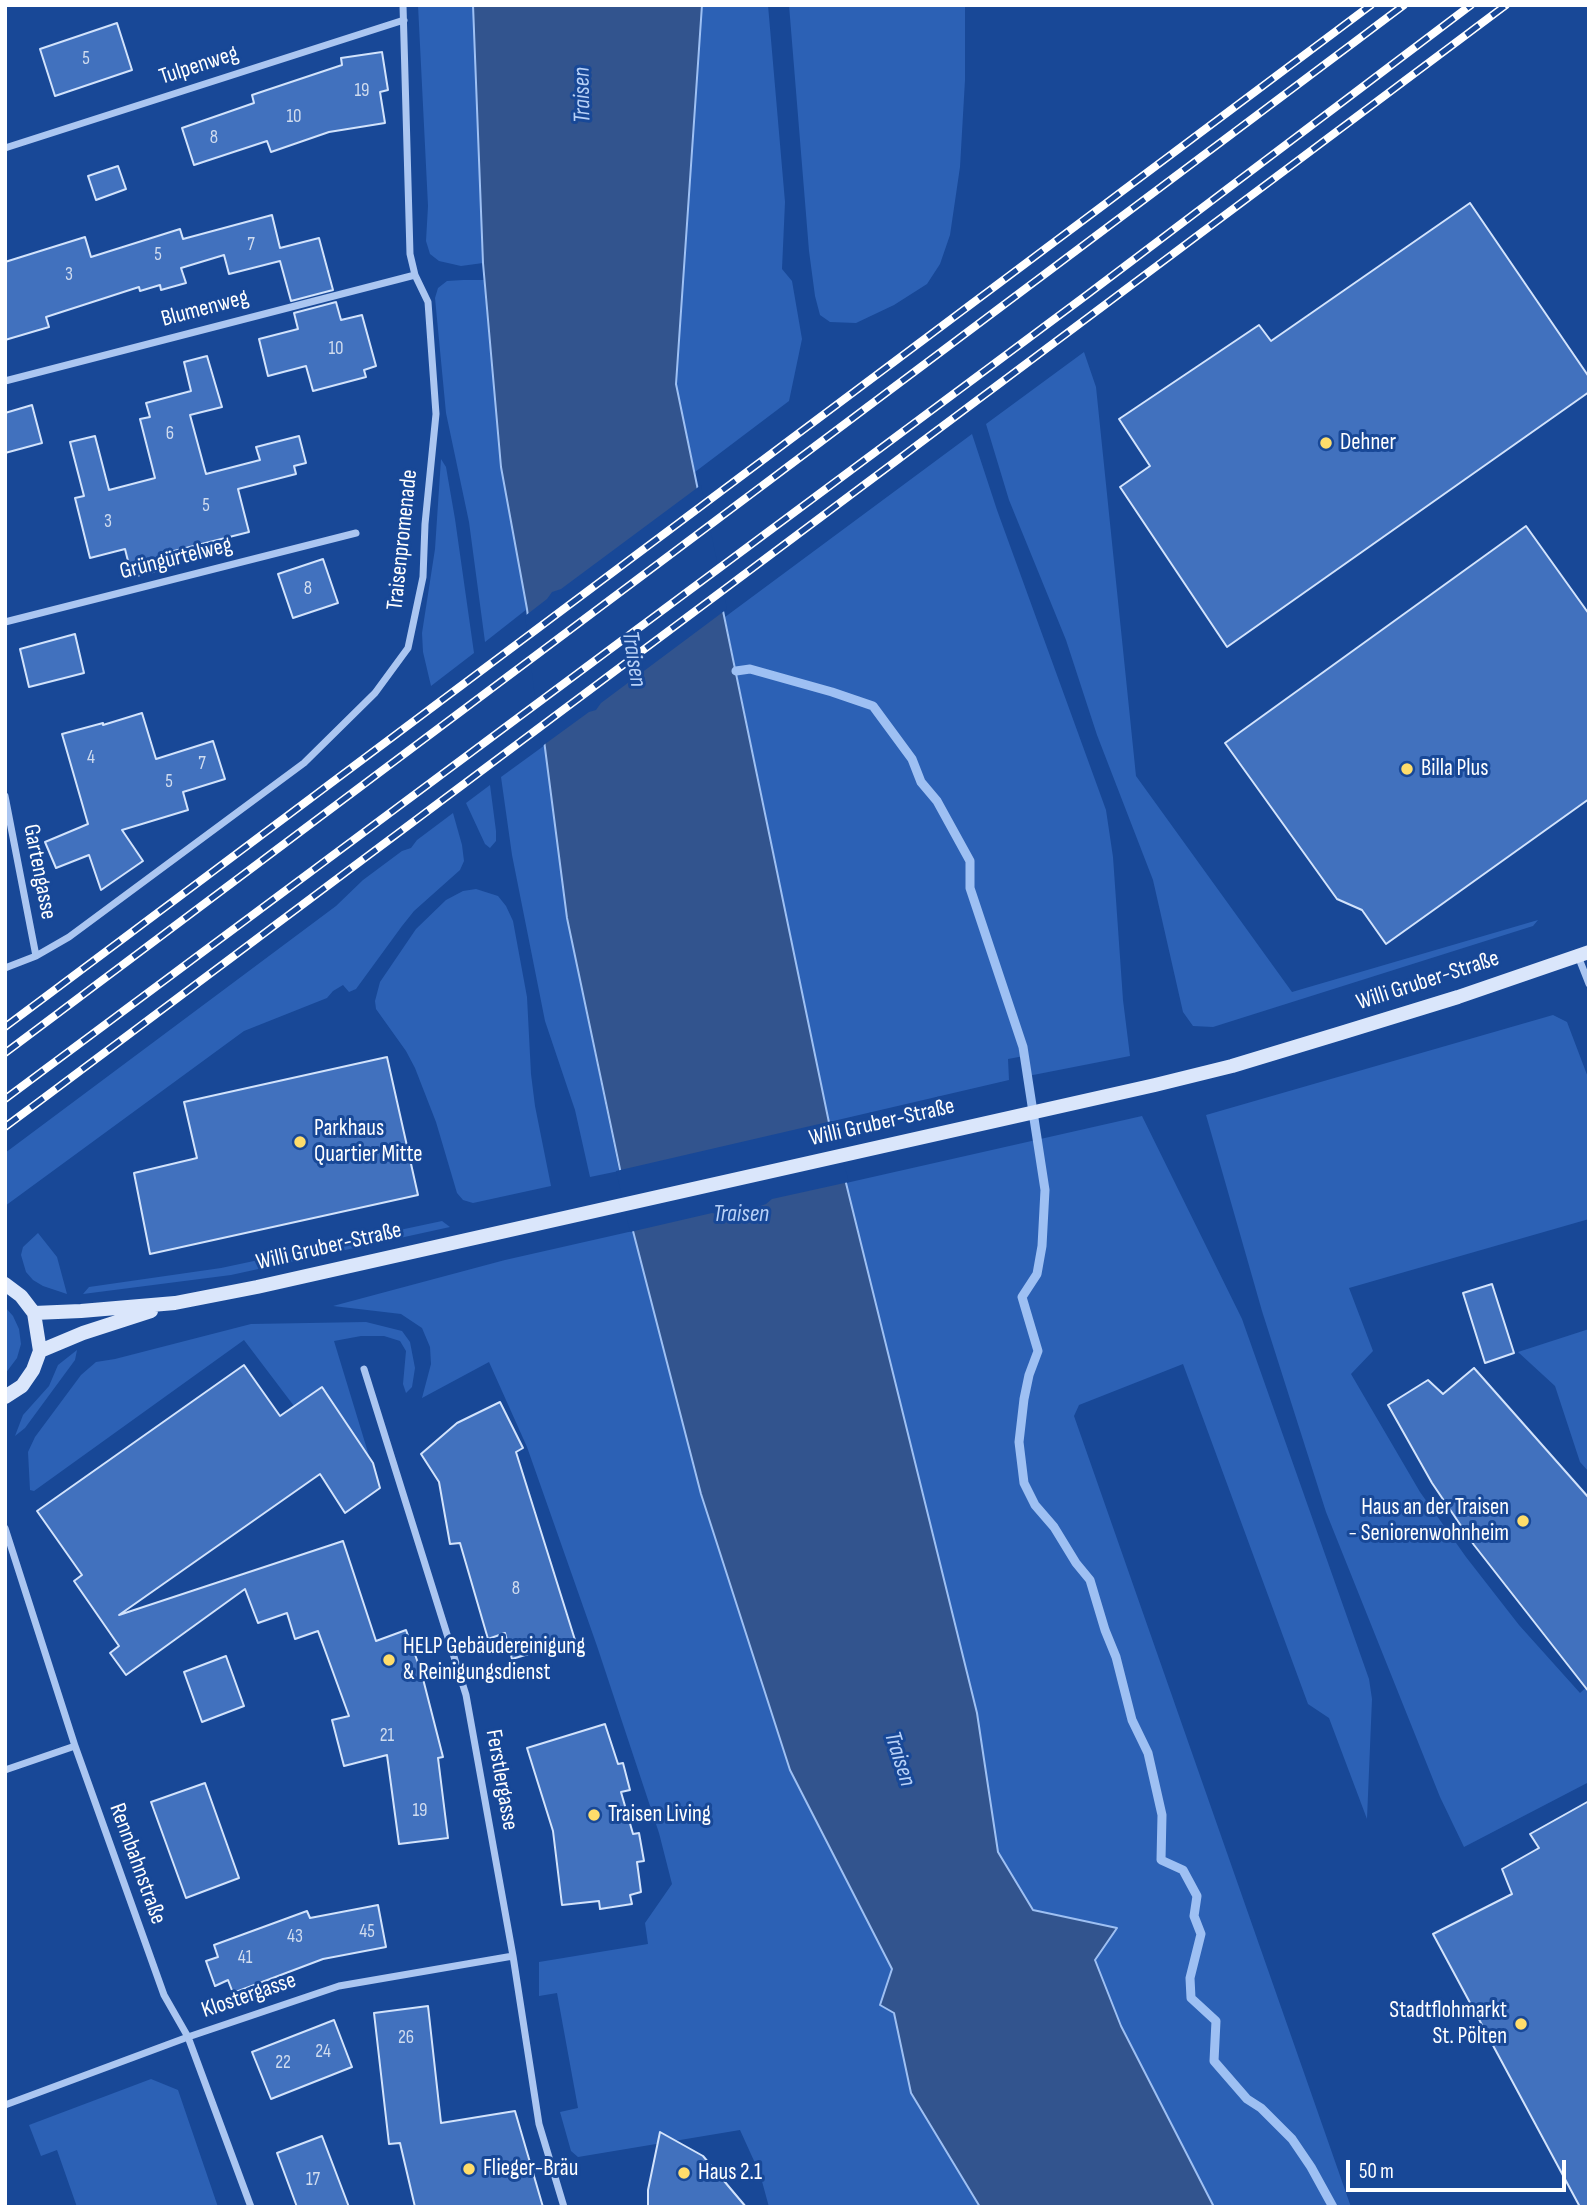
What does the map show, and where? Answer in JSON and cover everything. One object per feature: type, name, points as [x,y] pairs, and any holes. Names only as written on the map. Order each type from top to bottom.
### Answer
[{"type":"street","name":"Traisenpromenade","points":[[5,968],[36,956],[69,937],[304,763],[375,693],[408,648],[423,578],[425,524],[436,414],[428,302],[415,275],[410,254],[403,5]]},
{"type":"street","name":"Tulpenweg","points":[[5,148],[404,20]]},
{"type":"street","name":"Blumenweg","points":[[5,381],[415,275]]},
{"type":"street","name":"Grüngürtelweg","points":[[5,622],[356,533]]},
{"type":"street","name":"Gartengasse","points":[[5,796],[36,956]]},
{"type":"street","points":[[1583,953],[1589,984]]},
{"type":"street","name":"Willi Gruber-Straße","points":[[34,1313],[175,1303],[257,1287],[1154,1085],[1232,1066],[1341,1033],[1470,993],[1583,953]]},
{"type":"street","points":[[5,1284],[21,1296],[34,1313],[40,1350],[33,1370],[22,1386],[5,1397]]},
{"type":"street","name":"Willi Gruber-Straße","points":[[40,1350],[175,1303]]},
{"type":"street","name":"Ferstlergasse","points":[[364,1369],[466,1695],[513,1956],[539,2124],[564,2207]]},
{"type":"street","name":"Rennbahnstraße","points":[[5,1528],[75,1746],[164,1995],[188,2037],[251,2207]]},
{"type":"street","points":[[5,1770],[75,1746]]},
{"type":"street","name":"Klostergasse","points":[[5,2105],[188,2037],[339,1986],[513,1956]]},
{"type":"shaded area","points":[[418,5],[473,5],[483,263],[461,266],[439,261],[430,254],[426,241],[428,206]]},
{"type":"shaded area","points":[[702,5],[768,5],[785,202],[782,269],[792,281],[802,339],[789,401],[695,472],[676,384]]},
{"type":"shaded area","points":[[789,5],[965,5],[965,80],[960,167],[950,235],[940,264],[927,284],[894,305],[856,323],[830,322],[820,315],[815,296]]},
{"type":"shaded area","points":[[484,280],[501,467],[527,609],[485,642],[469,522],[446,413],[435,298],[438,288],[447,281]]},
{"type":"shaded area","points":[[1084,352],[1096,387],[1136,776],[1292,992],[1538,920],[1533,926],[1213,1027],[1193,1026],[1183,1012],[1153,880],[1097,735],[1066,640],[1009,500],[986,424]]},
{"type":"shaded area","points":[[972,434],[1106,810],[1113,857],[1123,1000],[1130,1056],[1028,1076],[1024,1056],[1008,1059],[1009,1080],[829,1122],[725,617]]},
{"type":"shaded area","points":[[441,459],[446,467],[455,519],[474,653],[431,686],[423,652],[422,633],[435,549]]},
{"type":"shaded area","points":[[545,745],[567,918],[619,1171],[590,1177],[575,1110],[545,1021],[512,855],[501,777]]},
{"type":"shaded area","points":[[490,785],[496,841],[490,848],[485,844],[466,803]]},
{"type":"shaded area","points":[[453,813],[464,861],[460,870],[414,911],[356,989],[349,992],[343,985],[327,998],[244,1031],[5,1206],[5,1153],[336,906],[363,880],[402,851],[411,848],[417,840]]},
{"type":"shaded area","points":[[476,889],[498,896],[513,921],[527,997],[535,1106],[551,1186],[473,1203],[463,1200],[457,1193],[436,1122],[415,1068],[376,1009],[375,1001],[380,982],[416,929],[446,900],[463,891]]},
{"type":"shaded area","points":[[1553,1015],[1567,1022],[1589,1080],[1589,1219],[1349,1288],[1373,1351],[1351,1374],[1420,1492],[1519,1625],[1580,1693],[1589,1685],[1589,1782],[1464,1847],[1440,1797],[1326,1512],[1262,1311],[1206,1115]]},
{"type":"shaded area","points":[[1142,1116],[1242,1319],[1369,1679],[1372,1699],[1367,1819],[1329,1718],[1308,1704],[1183,1364],[1079,1405],[1074,1416],[1351,2207],[1214,2207],[1121,2026],[1095,1960],[1116,1928],[1033,1910],[998,1852],[977,1713],[846,1183]]},
{"type":"shaded area","points":[[442,1221],[450,1227],[231,1275],[83,1294],[89,1287],[221,1268]]},
{"type":"shaded area","points":[[633,1231],[701,1494],[790,1769],[893,1969],[880,2005],[894,2013],[911,2093],[980,2207],[769,2207],[760,2174],[740,2130],[578,2157],[571,2151],[560,2112],[578,2108],[557,1993],[539,1996],[539,1962],[648,1944],[645,1923],[672,1884],[659,1833],[527,1447],[489,1362],[422,1398],[431,1364],[430,1347],[422,1328],[401,1314],[333,1306],[505,1260]]},
{"type":"shaded area","points":[[38,1233],[57,1257],[67,1294],[43,1286],[26,1272],[21,1255],[23,1247]]},
{"type":"shaded area","points":[[5,1307],[19,1329],[21,1344],[17,1358],[5,1374]]},
{"type":"shaded area","points":[[366,1322],[402,1331],[410,1342],[415,1368],[412,1387],[406,1393],[403,1384],[406,1351],[400,1341],[384,1336],[361,1336],[334,1341],[370,1459],[322,1387],[294,1406],[244,1340],[34,1491],[30,1490],[28,1452],[35,1437],[81,1375],[96,1362],[251,1324]]},
{"type":"shaded area","points":[[1589,1329],[1589,1472],[1580,1462],[1555,1386],[1518,1352]]},
{"type":"shaded area","points":[[77,1350],[75,1360],[25,1428],[15,1436],[23,1415],[49,1386],[58,1365]]},
{"type":"shaded area","points":[[151,2079],[178,2090],[218,2207],[77,2207],[57,2150],[41,2156],[29,2125]]},
{"type":"water","name":"Traisen","points":[[473,5],[702,5],[676,384],[832,1137],[846,1183],[977,1713],[998,1852],[1033,1910],[1117,1928],[1095,1960],[1121,2026],[1214,2207],[980,2207],[911,2093],[894,2013],[880,2005],[892,1969],[790,1770],[701,1494],[633,1231],[567,918],[527,609],[501,467],[483,263]]},
{"type":"pier","points":[[701,485],[727,609],[601,703],[596,710],[589,712],[541,747],[525,616],[552,592],[561,589]]},
{"type":"pier","points":[[832,1121],[849,1182],[772,1199],[766,1204],[743,1212],[721,1215],[712,1213],[630,1232],[616,1171]]},
{"type":"building","points":[[117,23],[132,70],[55,96],[40,49]]},
{"type":"building","points":[[382,52],[388,90],[380,92],[385,123],[329,132],[271,152],[267,141],[194,165],[182,128],[254,103],[252,95],[342,65],[341,58]]},
{"type":"building","points":[[118,166],[126,189],[96,200],[88,176]]},
{"type":"building","name":"Dehner","points":[[1470,203],[1589,377],[1589,392],[1227,647],[1120,487],[1150,466],[1119,419],[1259,325],[1271,341]]},
{"type":"building","points":[[272,215],[280,248],[319,238],[333,290],[291,301],[280,261],[229,274],[224,255],[181,268],[186,283],[161,290],[160,285],[140,291],[139,287],[46,317],[49,327],[5,340],[5,262],[85,237],[91,257],[180,229],[183,239]]},
{"type":"building","points":[[336,302],[341,320],[362,315],[376,366],[364,370],[366,377],[313,391],[306,366],[268,376],[259,339],[298,329],[294,313]]},
{"type":"building","points":[[207,356],[222,407],[190,415],[206,474],[260,460],[256,447],[299,436],[306,463],[294,466],[296,474],[238,489],[249,532],[166,553],[170,568],[132,577],[125,549],[90,558],[75,498],[84,496],[70,442],[95,436],[109,490],[155,478],[140,419],[150,417],[146,403],[191,391],[184,362]]},
{"type":"building","points":[[32,405],[42,443],[5,453],[5,413]]},
{"type":"building","name":"Billa Plus","points":[[1526,526],[1589,614],[1589,799],[1386,944],[1362,910],[1337,899],[1225,743]]},
{"type":"building","points":[[323,559],[338,603],[293,618],[278,574]]},
{"type":"building","points":[[75,634],[84,673],[29,687],[20,649]]},
{"type":"building","points":[[142,713],[156,759],[213,741],[225,779],[183,792],[188,810],[122,830],[143,861],[101,890],[89,855],[56,868],[45,842],[88,824],[62,734]]},
{"type":"building","name":"Parkhaus Quartier Mitte","points":[[387,1057],[418,1195],[150,1254],[134,1173],[197,1158],[184,1102]]},
{"type":"building","points":[[1492,1284],[1514,1353],[1485,1363],[1463,1293]]},
{"type":"building","points":[[244,1365],[280,1416],[322,1387],[373,1463],[380,1488],[345,1513],[320,1474],[119,1615],[343,1541],[376,1641],[406,1630],[421,1671],[443,1757],[438,1758],[448,1838],[399,1844],[387,1755],[344,1766],[332,1720],[349,1716],[318,1631],[295,1639],[287,1613],[258,1623],[245,1589],[126,1675],[110,1653],[119,1646],[74,1581],[82,1575],[37,1511]]},
{"type":"building","name":"Haus an der Traisen - Seniorenwohnheim","points":[[1474,1368],[1589,1498],[1589,1692],[1474,1545],[1432,1483],[1388,1405],[1428,1380],[1443,1394]]},
{"type":"building","points":[[500,1402],[523,1448],[516,1452],[575,1640],[512,1659],[505,1633],[488,1639],[460,1543],[450,1544],[439,1482],[421,1454],[457,1423]]},
{"type":"building","points":[[226,1656],[244,1706],[202,1722],[184,1672]]},
{"type":"building","name":"Traisen Living","points":[[605,1724],[618,1764],[623,1763],[630,1790],[621,1792],[633,1834],[639,1833],[644,1861],[637,1862],[641,1892],[630,1895],[632,1904],[600,1909],[599,1901],[562,1905],[553,1831],[527,1748]]},
{"type":"building","points":[[205,1783],[239,1878],[186,1898],[151,1802]]},
{"type":"building","points":[[1589,1801],[1589,2207],[1580,2207],[1433,1934],[1512,1894],[1502,1869],[1539,1848],[1530,1834]]},
{"type":"building","points":[[378,1905],[386,1947],[323,1959],[233,1993],[228,1980],[215,1986],[206,1961],[218,1957],[214,1945],[307,1911],[310,1918]]},
{"type":"building","name":"Flieger-Bräu","points":[[428,2006],[441,2123],[515,2111],[543,2207],[415,2207],[400,2143],[389,2144],[374,2013]]},
{"type":"building","points":[[334,2020],[352,2067],[271,2099],[252,2052]]},
{"type":"building","name":"Haus 2.1","points":[[660,2132],[703,2156],[746,2207],[648,2207],[648,2190]]},
{"type":"building","points":[[322,2136],[349,2207],[297,2207],[277,2153]]},
{"type":"waterway","points":[[736,671],[750,669],[873,706],[912,759],[921,782],[937,801],[970,861],[970,888],[1023,1047],[1045,1190],[1042,1246],[1037,1274],[1022,1297],[1038,1351],[1029,1375],[1019,1442],[1024,1483],[1035,1505],[1054,1527],[1090,1580],[1116,1657],[1132,1720],[1148,1753],[1162,1815],[1161,1860],[1183,1870],[1197,1896],[1194,1916],[1201,1934],[1190,1978],[1191,1998],[1216,2021],[1214,2061],[1247,2099],[1261,2108],[1292,2139],[1333,2207]]},
{"type":"railway","points":[[5,1027],[1371,5]]},
{"type":"railway","points":[[5,1053],[1404,5]]},
{"type":"railway","points":[[5,1099],[1088,294],[1471,5]]},
{"type":"railway","points":[[5,1127],[1506,5]]},
{"type":"place","name":"Dehner","points":[[1326,443]]},
{"type":"place","name":"Billa Plus","points":[[1407,769]]},
{"type":"place","name":"Parkhaus Quartier Mitte","points":[[300,1142]]},
{"type":"place","name":"Haus an der Traisen - Seniorenwohnheim","points":[[1523,1521]]},
{"type":"place","name":"HELP Gebäudereinigung & Reinigungsdienst","points":[[389,1660]]},
{"type":"place","name":"Traisen Living","points":[[594,1815]]},
{"type":"place","name":"Stadtflohmarkt St. Pölten","points":[[1521,2024]]},
{"type":"place","name":"Flieger-Bräu","points":[[469,2169]]},
{"type":"place","name":"Haus 2.1","points":[[684,2173]]}]
